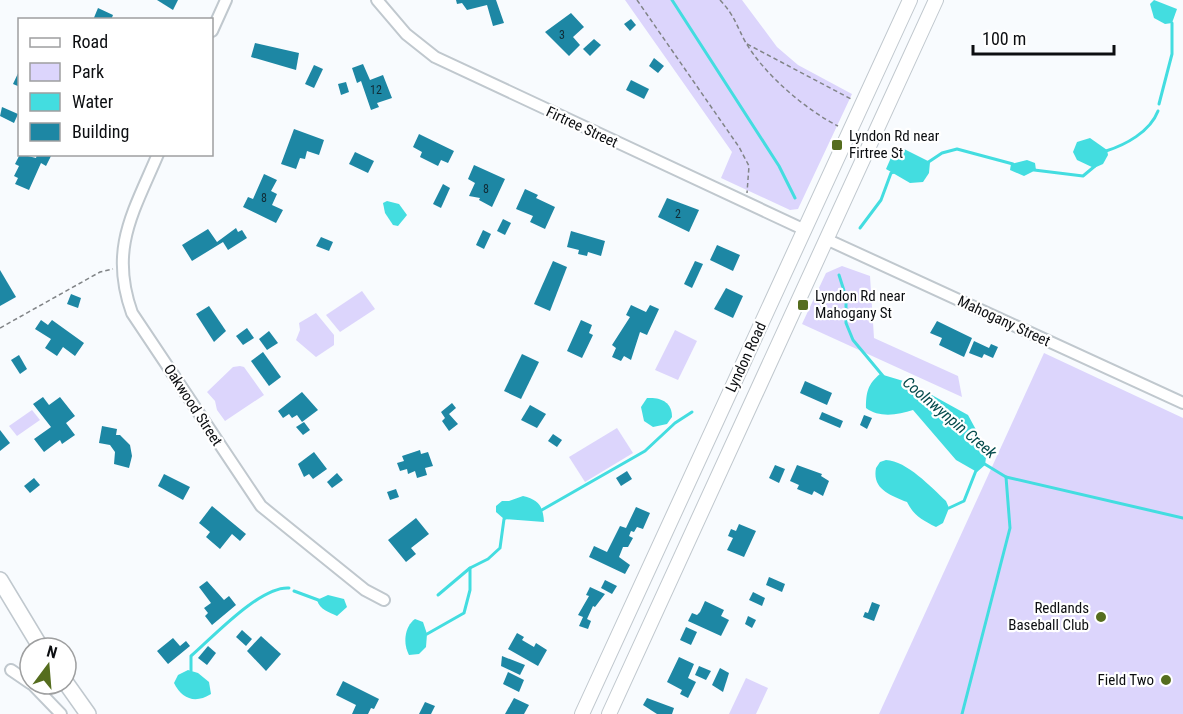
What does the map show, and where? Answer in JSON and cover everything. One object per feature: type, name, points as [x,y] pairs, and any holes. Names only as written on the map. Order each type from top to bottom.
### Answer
[{"type":"highway","points":[[0,580],[34,636]]},
{"type":"highway","points":[[75,696],[88,714]]},
{"type":"main road","name":"Lyndon Road","points":[[582,714],[910,0]]},
{"type":"main road","name":"Lyndon Road","points":[[609,714],[936,0]]},
{"type":"main road","points":[[805,230],[826,239]]},
{"type":"street","points":[[213,29],[226,0]]},
{"type":"street","name":"Firtree Street","points":[[377,0],[406,33],[435,57],[805,230]]},
{"type":"street","name":"Oakwood Street","points":[[157,156],[125,235],[121,267],[132,313],[251,494],[274,518],[365,590],[384,600]]},
{"type":"street","name":"Mahogany Street","points":[[826,239],[1183,403]]},
{"type":"street","points":[[11,670],[18,675]]},
{"type":"street","points":[[44,696],[61,714]]},
{"type":"path","points":[[637,0],[739,147],[749,166],[745,202]]},
{"type":"path","points":[[720,0],[734,16],[746,44],[793,98],[850,132]]},
{"type":"path","points":[[746,44],[862,106]]},
{"type":"path","points":[[0,328],[100,272],[121,267]]},
{"type":"green space","points":[[625,0],[742,0],[777,47],[798,65],[852,94],[798,209],[790,210],[721,178],[732,152]]},
{"type":"green space","points":[[842,266],[870,276],[874,338],[958,376],[962,397],[802,324],[826,273]]},
{"type":"green space","points":[[362,291],[375,309],[340,332],[326,315]]},
{"type":"green space","points":[[316,313],[334,335],[334,345],[316,357],[296,340],[300,330],[299,323]]},
{"type":"green space","points":[[675,330],[697,341],[678,380],[655,370]]},
{"type":"green space","points":[[1044,353],[1183,418],[1183,714],[879,714]]},
{"type":"green space","points":[[233,367],[244,367],[264,395],[225,421],[217,410],[215,401],[207,392]]},
{"type":"green space","points":[[32,410],[40,420],[17,436],[9,426]]},
{"type":"green space","points":[[617,428],[633,453],[585,482],[569,457]]},
{"type":"green space","points":[[746,678],[768,688],[756,714],[729,714]]},
{"type":"water","points":[[1154,0],[1177,9],[1172,23],[1165,24],[1154,18],[1150,4]]},
{"type":"water","points":[[1090,138],[1107,150],[1108,155],[1103,164],[1094,168],[1077,160],[1073,152],[1077,142]]},
{"type":"water","points":[[902,148],[930,162],[929,173],[923,182],[910,183],[886,169],[893,153]]},
{"type":"water","points":[[1027,160],[1035,163],[1036,170],[1024,176],[1010,170],[1011,164]]},
{"type":"water","points":[[387,201],[399,204],[407,215],[398,226],[393,225],[385,213],[383,203]]},
{"type":"water","points":[[880,374],[910,383],[968,415],[987,450],[985,465],[977,472],[956,460],[913,410],[889,415],[866,408],[868,389]]},
{"type":"water","points":[[647,398],[657,398],[668,404],[672,417],[667,424],[653,427],[644,421],[641,407]]},
{"type":"water","points":[[894,461],[910,470],[946,501],[949,508],[943,523],[936,527],[927,522],[916,514],[907,502],[889,494],[880,486],[875,475],[876,468],[880,462]]},
{"type":"water","points":[[523,496],[539,505],[543,512],[544,522],[504,519],[496,512],[496,506],[502,501]]},
{"type":"water","points":[[328,595],[344,599],[347,607],[337,616],[325,610],[318,603],[317,600]]},
{"type":"water","points":[[415,619],[423,622],[427,634],[426,647],[419,654],[409,655],[406,636],[411,622]]},
{"type":"water","points":[[188,670],[198,673],[209,682],[211,694],[194,699],[181,693],[174,683],[178,675]]},
{"type":"building","points":[[157,0],[178,0],[173,10]]},
{"type":"building","points":[[456,0],[496,0],[504,23],[493,26],[487,5],[467,10],[462,3],[457,4]]},
{"type":"building","points":[[98,8],[113,15],[112,18],[94,18]]},
{"type":"building","points":[[571,13],[584,27],[573,37],[580,45],[569,56],[545,32]]},
{"type":"building","points":[[631,19],[636,25],[630,31],[624,24]]},
{"type":"building","points":[[594,39],[601,45],[590,56],[583,49]]},
{"type":"building","points":[[255,43],[299,53],[296,70],[251,57]]},
{"type":"building","points":[[654,58],[664,66],[658,73],[649,66]]},
{"type":"building","points":[[363,64],[370,80],[383,75],[392,98],[377,103],[379,107],[371,110],[361,81],[357,83],[352,68]]},
{"type":"building","points":[[314,65],[323,69],[314,88],[305,84]]},
{"type":"building","points":[[18,73],[18,86],[13,84]]},
{"type":"building","points":[[631,80],[649,89],[644,99],[626,90]]},
{"type":"building","points":[[346,82],[349,92],[341,95],[338,84]]},
{"type":"building","points":[[2,107],[18,114],[14,123],[0,116]]},
{"type":"building","points":[[294,129],[324,140],[319,155],[307,151],[305,159],[300,158],[296,169],[281,164]]},
{"type":"building","points":[[419,134],[454,151],[448,163],[441,160],[438,166],[420,157],[422,152],[413,147]]},
{"type":"building","points":[[355,152],[374,161],[368,173],[349,164]]},
{"type":"building","points":[[19,156],[36,158],[36,156],[51,156],[46,166],[41,163],[29,190],[15,184],[18,178],[14,176],[19,166],[15,164]]},
{"type":"building","points":[[474,165],[505,179],[492,207],[479,200],[480,198],[469,196],[475,183],[468,179]]},
{"type":"building","points":[[264,174],[277,180],[271,191],[277,194],[272,205],[283,210],[276,223],[243,207],[248,197],[253,199]]},
{"type":"building","points":[[443,184],[450,188],[441,208],[433,204]]},
{"type":"building","points":[[525,189],[538,195],[536,198],[555,207],[545,229],[530,222],[533,216],[516,209]]},
{"type":"building","points":[[667,198],[699,210],[689,232],[658,217]]},
{"type":"building","points":[[503,219],[511,223],[505,235],[497,231]]},
{"type":"building","points":[[236,228],[238,232],[242,230],[247,238],[228,250],[223,242],[192,261],[182,245],[208,229],[217,242]]},
{"type":"building","points":[[483,230],[491,234],[484,249],[476,245]]},
{"type":"building","points":[[571,231],[605,241],[601,256],[588,252],[587,256],[578,254],[579,250],[567,247]]},
{"type":"building","points":[[321,237],[333,242],[329,251],[316,246]]},
{"type":"building","points":[[717,245],[740,255],[733,271],[710,260]]},
{"type":"building","points":[[553,261],[567,267],[550,311],[534,304]]},
{"type":"building","points":[[695,261],[703,264],[692,288],[684,284]]},
{"type":"building","points":[[0,270],[16,297],[0,306]]},
{"type":"building","points":[[726,288],[743,296],[733,318],[714,309]]},
{"type":"building","points":[[71,294],[81,298],[78,308],[67,304]]},
{"type":"building","points":[[631,305],[646,312],[650,305],[659,309],[647,335],[640,332],[631,360],[624,356],[621,361],[612,357],[616,348],[612,345],[630,317],[626,315]]},
{"type":"building","points":[[209,306],[226,331],[214,342],[196,314]]},
{"type":"building","points":[[41,320],[48,325],[52,320],[84,343],[75,356],[63,347],[57,356],[45,348],[51,339],[35,329]]},
{"type":"building","points":[[581,320],[592,325],[589,333],[593,335],[582,358],[567,351]]},
{"type":"building","points":[[937,321],[972,338],[964,357],[939,345],[942,338],[930,333]]},
{"type":"building","points":[[247,328],[254,338],[243,345],[236,336]]},
{"type":"building","points":[[269,331],[278,343],[267,350],[259,339]]},
{"type":"building","points":[[974,341],[989,348],[991,344],[998,347],[993,358],[984,354],[982,358],[969,353]]},
{"type":"building","points":[[263,352],[281,377],[269,386],[251,361]]},
{"type":"building","points":[[522,354],[539,362],[521,399],[504,391]]},
{"type":"building","points":[[19,355],[27,369],[20,374],[11,360]]},
{"type":"building","points":[[805,381],[832,393],[827,405],[800,393]]},
{"type":"building","points":[[302,392],[318,410],[302,422],[297,415],[292,418],[289,414],[283,418],[278,411]]},
{"type":"building","points":[[43,397],[49,405],[60,397],[75,416],[66,423],[75,435],[62,444],[60,440],[44,452],[34,439],[51,427],[33,404]]},
{"type":"building","points":[[452,403],[456,408],[449,414],[458,424],[449,431],[442,421],[445,418],[441,412]]},
{"type":"building","points":[[530,405],[546,414],[537,428],[521,420]]},
{"type":"building","points":[[822,412],[843,421],[840,428],[819,419]]},
{"type":"building","points":[[864,415],[872,418],[867,429],[860,425]]},
{"type":"building","points":[[304,422],[310,430],[303,435],[296,427]]},
{"type":"building","points":[[102,426],[117,429],[116,435],[120,435],[130,445],[132,456],[129,468],[114,464],[115,452],[110,445],[99,443]]},
{"type":"building","points":[[0,430],[10,443],[0,451]]},
{"type":"building","points":[[553,434],[562,440],[557,447],[548,441]]},
{"type":"building","points":[[420,450],[421,454],[428,452],[433,466],[425,468],[427,475],[417,478],[415,471],[408,474],[407,469],[400,471],[397,463],[404,461],[402,456]]},
{"type":"building","points":[[314,452],[327,469],[313,479],[309,474],[304,477],[298,464]]},
{"type":"building","points":[[775,465],[785,469],[779,483],[769,478]]},
{"type":"building","points":[[797,465],[822,474],[821,476],[829,481],[823,496],[814,491],[812,495],[797,489],[799,485],[790,481]]},
{"type":"building","points":[[627,471],[632,479],[621,486],[616,478]]},
{"type":"building","points":[[337,473],[343,480],[332,488],[327,482]]},
{"type":"building","points":[[164,474],[190,487],[183,500],[158,486]]},
{"type":"building","points":[[34,478],[40,485],[30,493],[24,486]]},
{"type":"building","points":[[396,489],[399,497],[390,500],[387,492]]},
{"type":"building","points":[[212,506],[246,534],[240,541],[232,534],[220,549],[206,537],[210,532],[199,523]]},
{"type":"building","points":[[636,507],[650,513],[643,529],[637,527],[634,532],[631,531],[629,536],[633,538],[628,547],[623,547],[619,557],[630,565],[625,574],[589,557],[594,546],[607,552],[620,526],[626,528]]},
{"type":"building","points":[[416,518],[429,534],[411,548],[416,554],[406,562],[388,540]]},
{"type":"building","points":[[739,524],[756,531],[744,557],[727,550],[733,538],[728,536],[731,529],[736,531]]},
{"type":"building","points":[[769,577],[785,584],[782,592],[766,585]]},
{"type":"building","points":[[605,580],[617,586],[612,594],[601,588]]},
{"type":"building","points":[[207,581],[224,600],[229,596],[236,605],[212,625],[205,616],[208,613],[204,608],[211,603],[199,587]]},
{"type":"building","points":[[590,587],[605,594],[595,607],[593,606],[587,619],[591,621],[588,629],[579,626],[583,617],[578,615],[589,596],[586,595]]},
{"type":"building","points":[[753,592],[765,598],[762,606],[749,600]]},
{"type":"building","points":[[705,601],[724,610],[721,616],[729,620],[721,636],[688,621],[692,613],[697,615],[700,612]]},
{"type":"building","points":[[872,602],[880,605],[874,621],[863,617],[865,612],[868,613]]},
{"type":"building","points":[[748,616],[756,620],[752,628],[745,624]]},
{"type":"building","points":[[686,627],[697,632],[691,645],[680,640]]},
{"type":"building","points":[[242,630],[252,639],[246,646],[236,637]]},
{"type":"building","points":[[517,633],[524,637],[522,640],[534,647],[536,643],[547,650],[538,666],[508,649]]},
{"type":"building","points":[[261,636],[281,654],[266,671],[247,651]]},
{"type":"building","points":[[173,638],[180,646],[186,641],[190,646],[168,664],[157,651]]},
{"type":"building","points":[[208,646],[216,653],[207,665],[198,658]]},
{"type":"building","points":[[502,656],[525,665],[520,675],[501,666]]},
{"type":"building","points":[[679,657],[694,664],[688,678],[696,682],[688,698],[680,694],[682,690],[667,682]]},
{"type":"building","points":[[699,666],[711,671],[706,680],[695,675]]},
{"type":"building","points":[[720,668],[729,673],[723,692],[712,685]]},
{"type":"building","points":[[508,672],[524,680],[519,692],[503,684]]},
{"type":"building","points":[[343,681],[379,699],[374,709],[371,708],[368,714],[352,714],[356,705],[336,695]]},
{"type":"building","points":[[514,698],[529,705],[524,714],[505,714]]},
{"type":"building","points":[[647,698],[674,708],[672,714],[657,714],[643,705]]},
{"type":"building","points":[[425,702],[435,706],[431,714],[419,714]]},
{"type":"waterway","name":"Coolnwynpin Creek","points":[[672,0],[779,166],[795,198]]},
{"type":"waterway","points":[[1159,104],[1172,54],[1172,23]]},
{"type":"waterway","points":[[1106,151],[1136,137],[1149,125],[1158,111]]},
{"type":"waterway","points":[[927,163],[942,153],[957,149],[1013,164]]},
{"type":"waterway","points":[[1034,170],[1083,176],[1095,166]]},
{"type":"waterway","points":[[860,228],[881,200],[891,173],[894,172]]},
{"type":"waterway","name":"Coolnwynpin Creek","points":[[839,275],[846,297],[846,323],[853,340],[883,376]]},
{"type":"waterway","points":[[540,511],[645,451],[675,423],[692,412]]},
{"type":"waterway","name":"Coolnwynpin Creek","points":[[983,463],[1006,477],[1183,518]]},
{"type":"waterway","points":[[949,508],[964,501],[977,468]]},
{"type":"waterway","points":[[962,714],[1010,528],[1006,477]]},
{"type":"waterway","points":[[438,595],[470,568],[488,559],[500,548],[504,519],[507,517]]},
{"type":"waterway","points":[[427,634],[464,613],[470,590],[470,568]]},
{"type":"waterway","points":[[191,671],[191,656],[237,614],[265,595],[289,588]]},
{"type":"waterway","points":[[294,591],[321,601]]},
{"type":"place","name":"Lyndon Rd near Firtree St","points":[[837,145]]},
{"type":"place","name":"Lyndon Rd near Mahogany St","points":[[803,305]]},
{"type":"place","name":"Redlands Baseball Club","points":[[1101,617]]},
{"type":"place","name":"Field Two","points":[[1166,680]]}]
